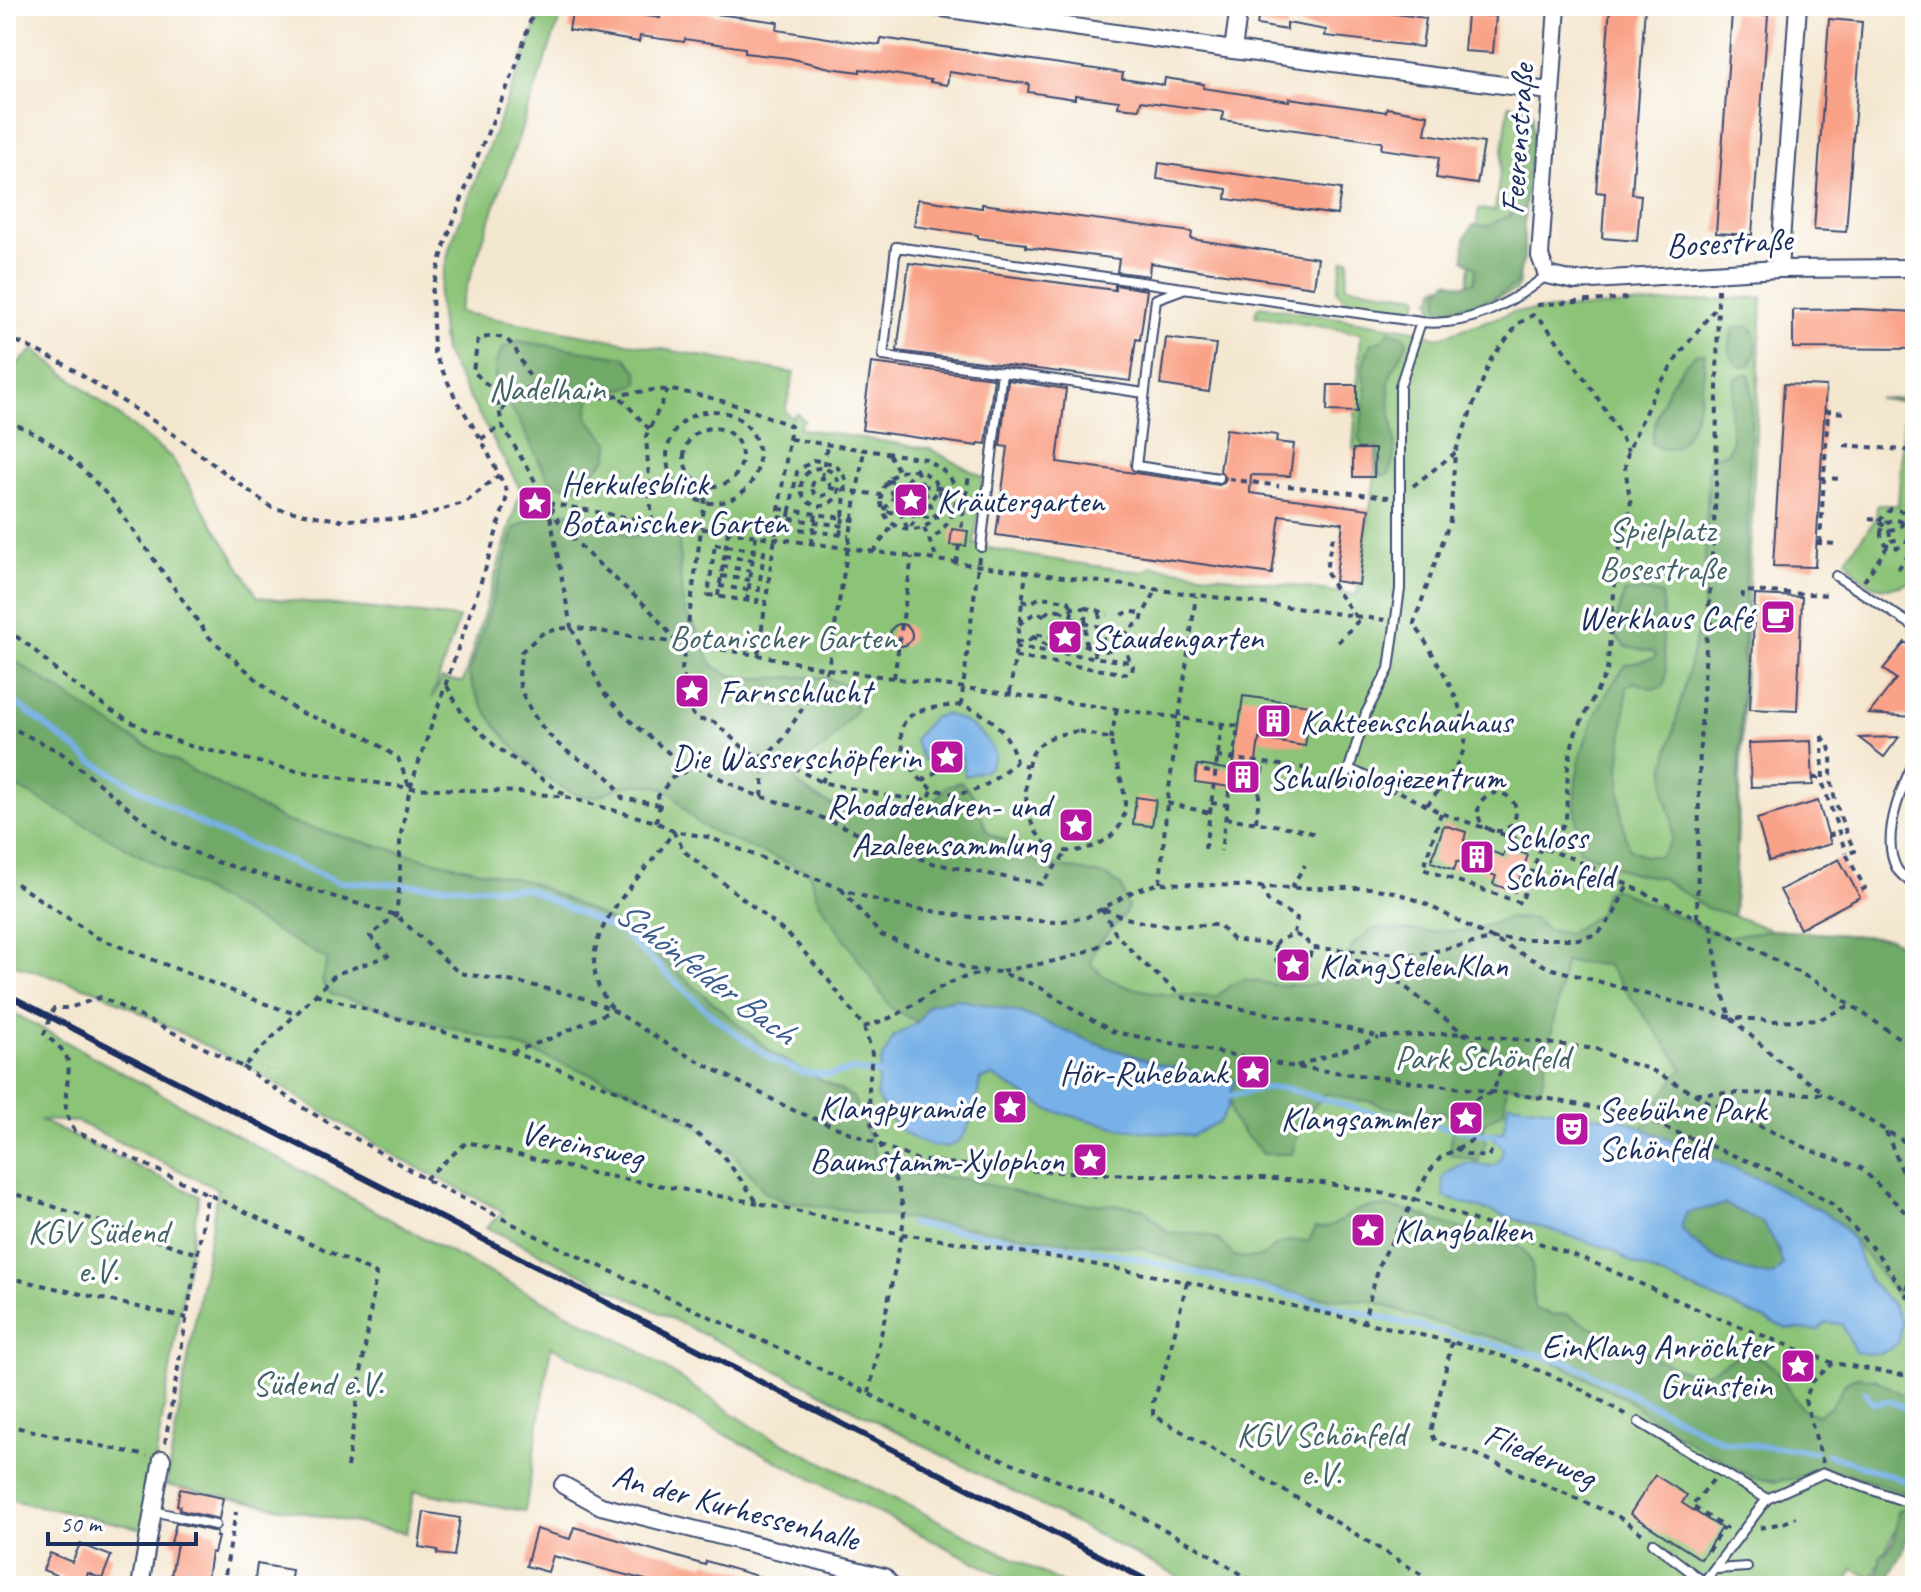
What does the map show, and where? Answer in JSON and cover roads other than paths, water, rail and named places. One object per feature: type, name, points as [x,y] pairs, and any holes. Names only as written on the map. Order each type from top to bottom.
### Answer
[{"type":"street","points":[[928,6],[1549,91]]},
{"type":"street","points":[[1233,50],[1239,6]]},
{"type":"street","name":"Feerenstraße","points":[[1547,275],[1540,256],[1557,6]]},
{"type":"street","points":[[1779,269],[1798,6]]},
{"type":"street","name":"Bosestraße","points":[[1547,275],[1575,281],[1779,269],[1915,268]]},
{"type":"street","points":[[140,1586],[159,1459]]},
{"type":"street","name":"An der Kurhessenhalle","points":[[563,1485],[601,1506],[884,1577],[892,1586]]},
{"type":"lane","points":[[1144,393],[883,356],[896,247],[1443,324],[1465,320],[1516,299],[1547,275]]},
{"type":"lane","points":[[1184,289],[1156,299],[1136,466],[1219,478]]},
{"type":"lane","points":[[1343,782],[1366,713],[1389,669],[1397,622],[1400,589],[1400,386],[1421,322]]},
{"type":"lane","points":[[981,547],[1002,372]]},
{"type":"lane","points":[[1836,576],[1915,627]]},
{"type":"lane","points":[[1915,760],[1901,790],[1892,826],[1897,869],[1915,886]]},
{"type":"lane","points":[[1349,769],[1390,788]]},
{"type":"lane","points":[[1639,1422],[1767,1499]]},
{"type":"lane","points":[[1653,1543],[1704,1582],[1767,1499],[1824,1473],[1915,1505]]},
{"type":"lane","points":[[153,1511],[215,1525]]},
{"type":"lane","points":[[1716,1569],[1747,1567]]},
{"type":"water","points":[[945,714],[968,724],[988,741],[995,756],[988,769],[965,776],[962,757],[952,748],[935,751],[923,760],[914,740],[932,718]]},
{"type":"water","points":[[956,999],[1019,1012],[1097,1044],[1162,1065],[1217,1073],[1234,1080],[1228,1107],[1220,1121],[1192,1136],[1123,1129],[1049,1110],[993,1076],[980,1079],[973,1114],[966,1131],[956,1143],[940,1147],[923,1143],[894,1123],[876,1096],[881,1061],[894,1036],[918,1022],[928,1005]]},
{"type":"water","points":[[1509,1103],[1624,1120],[1765,1182],[1827,1214],[1843,1227],[1870,1282],[1894,1306],[1902,1324],[1899,1342],[1879,1353],[1855,1352],[1842,1324],[1825,1323],[1819,1330],[1787,1329],[1632,1263],[1611,1249],[1444,1197],[1443,1177],[1456,1167],[1467,1164],[1492,1166],[1497,1163],[1503,1148],[1488,1132],[1503,1132]],"holes":[[[1725,1204],[1762,1222],[1778,1249],[1783,1265],[1772,1276],[1721,1262],[1700,1248],[1681,1228],[1686,1213]]]},
{"type":"waterway","name":"Schönfelder Bach","points":[[6,695],[91,761],[208,828],[338,882],[527,889],[621,932],[715,1018],[773,1060],[801,1072],[829,1075],[853,1070],[883,1074]]},
{"type":"waterway","name":"Schönfelder Bach","points":[[1226,1097],[1264,1088],[1285,1088],[1360,1110],[1495,1135]]},
{"type":"waterway","points":[[911,1224],[1122,1255],[1570,1363],[1724,1442],[1815,1452]]},
{"type":"waterway","name":"Schönfelder Bach","points":[[1865,1392],[1873,1403],[1889,1401],[1915,1412]]},
{"type":"waterway","points":[[1827,1454],[1915,1484]]},
{"type":"railway","points":[[6,994],[1158,1586]]},
{"type":"place","name":"Kräutergarten","points":[[911,500]]},
{"type":"place","name":"Herkulesblick Botanischer Garten","points":[[535,503]]},
{"type":"place","name":"Werkhaus Café","points":[[1778,617]]},
{"type":"place","name":"Staudengarten","points":[[1065,637]]},
{"type":"place","name":"Farnschlucht","points":[[692,691]]},
{"type":"place","name":"Kakteenschauhaus","points":[[1274,721]]},
{"type":"place","name":"Die Wasserschöpferin","points":[[947,757]]},
{"type":"place","name":"Schulbiologiezentrum","points":[[1243,777]]},
{"type":"place","name":"Rhododendren- und Azaleensammlung","points":[[1076,825]]},
{"type":"place","name":"Schloss Schönfeld","points":[[1477,857]]},
{"type":"place","name":"KlangStelenKlan","points":[[1293,965]]},
{"type":"place","name":"Hör-Ruhebank","points":[[1253,1072]]},
{"type":"place","name":"Klangpyramide","points":[[1010,1107]]},
{"type":"place","name":"Klangsammler","points":[[1466,1118]]},
{"type":"place","name":"Seebühne Park Schönfeld","points":[[1572,1129]]},
{"type":"place","name":"Baumstamm-Xylophon","points":[[1090,1160]]},
{"type":"place","name":"Klangbalken","points":[[1368,1230]]},
{"type":"place","name":"EinKlang Anröchter Grünstein","points":[[1798,1366]]},
{"type":"park label","name":"Nadelhain","points":[[547,388]]},
{"type":"park label","name":"Spielplatz Bosestraße","points":[[1662,548]]},
{"type":"park label","name":"Botanischer Garten","points":[[783,637]]},
{"type":"park label","name":"Park Schönfeld","points":[[1482,1057]]},
{"type":"park label","name":"KGV Südend e.V.","points":[[98,1250]]},
{"type":"park label","name":"Südend e.V.","points":[[318,1383]]},
{"type":"park label","name":"KGV Schönfeld e.V.","points":[[1321,1454]]}]
